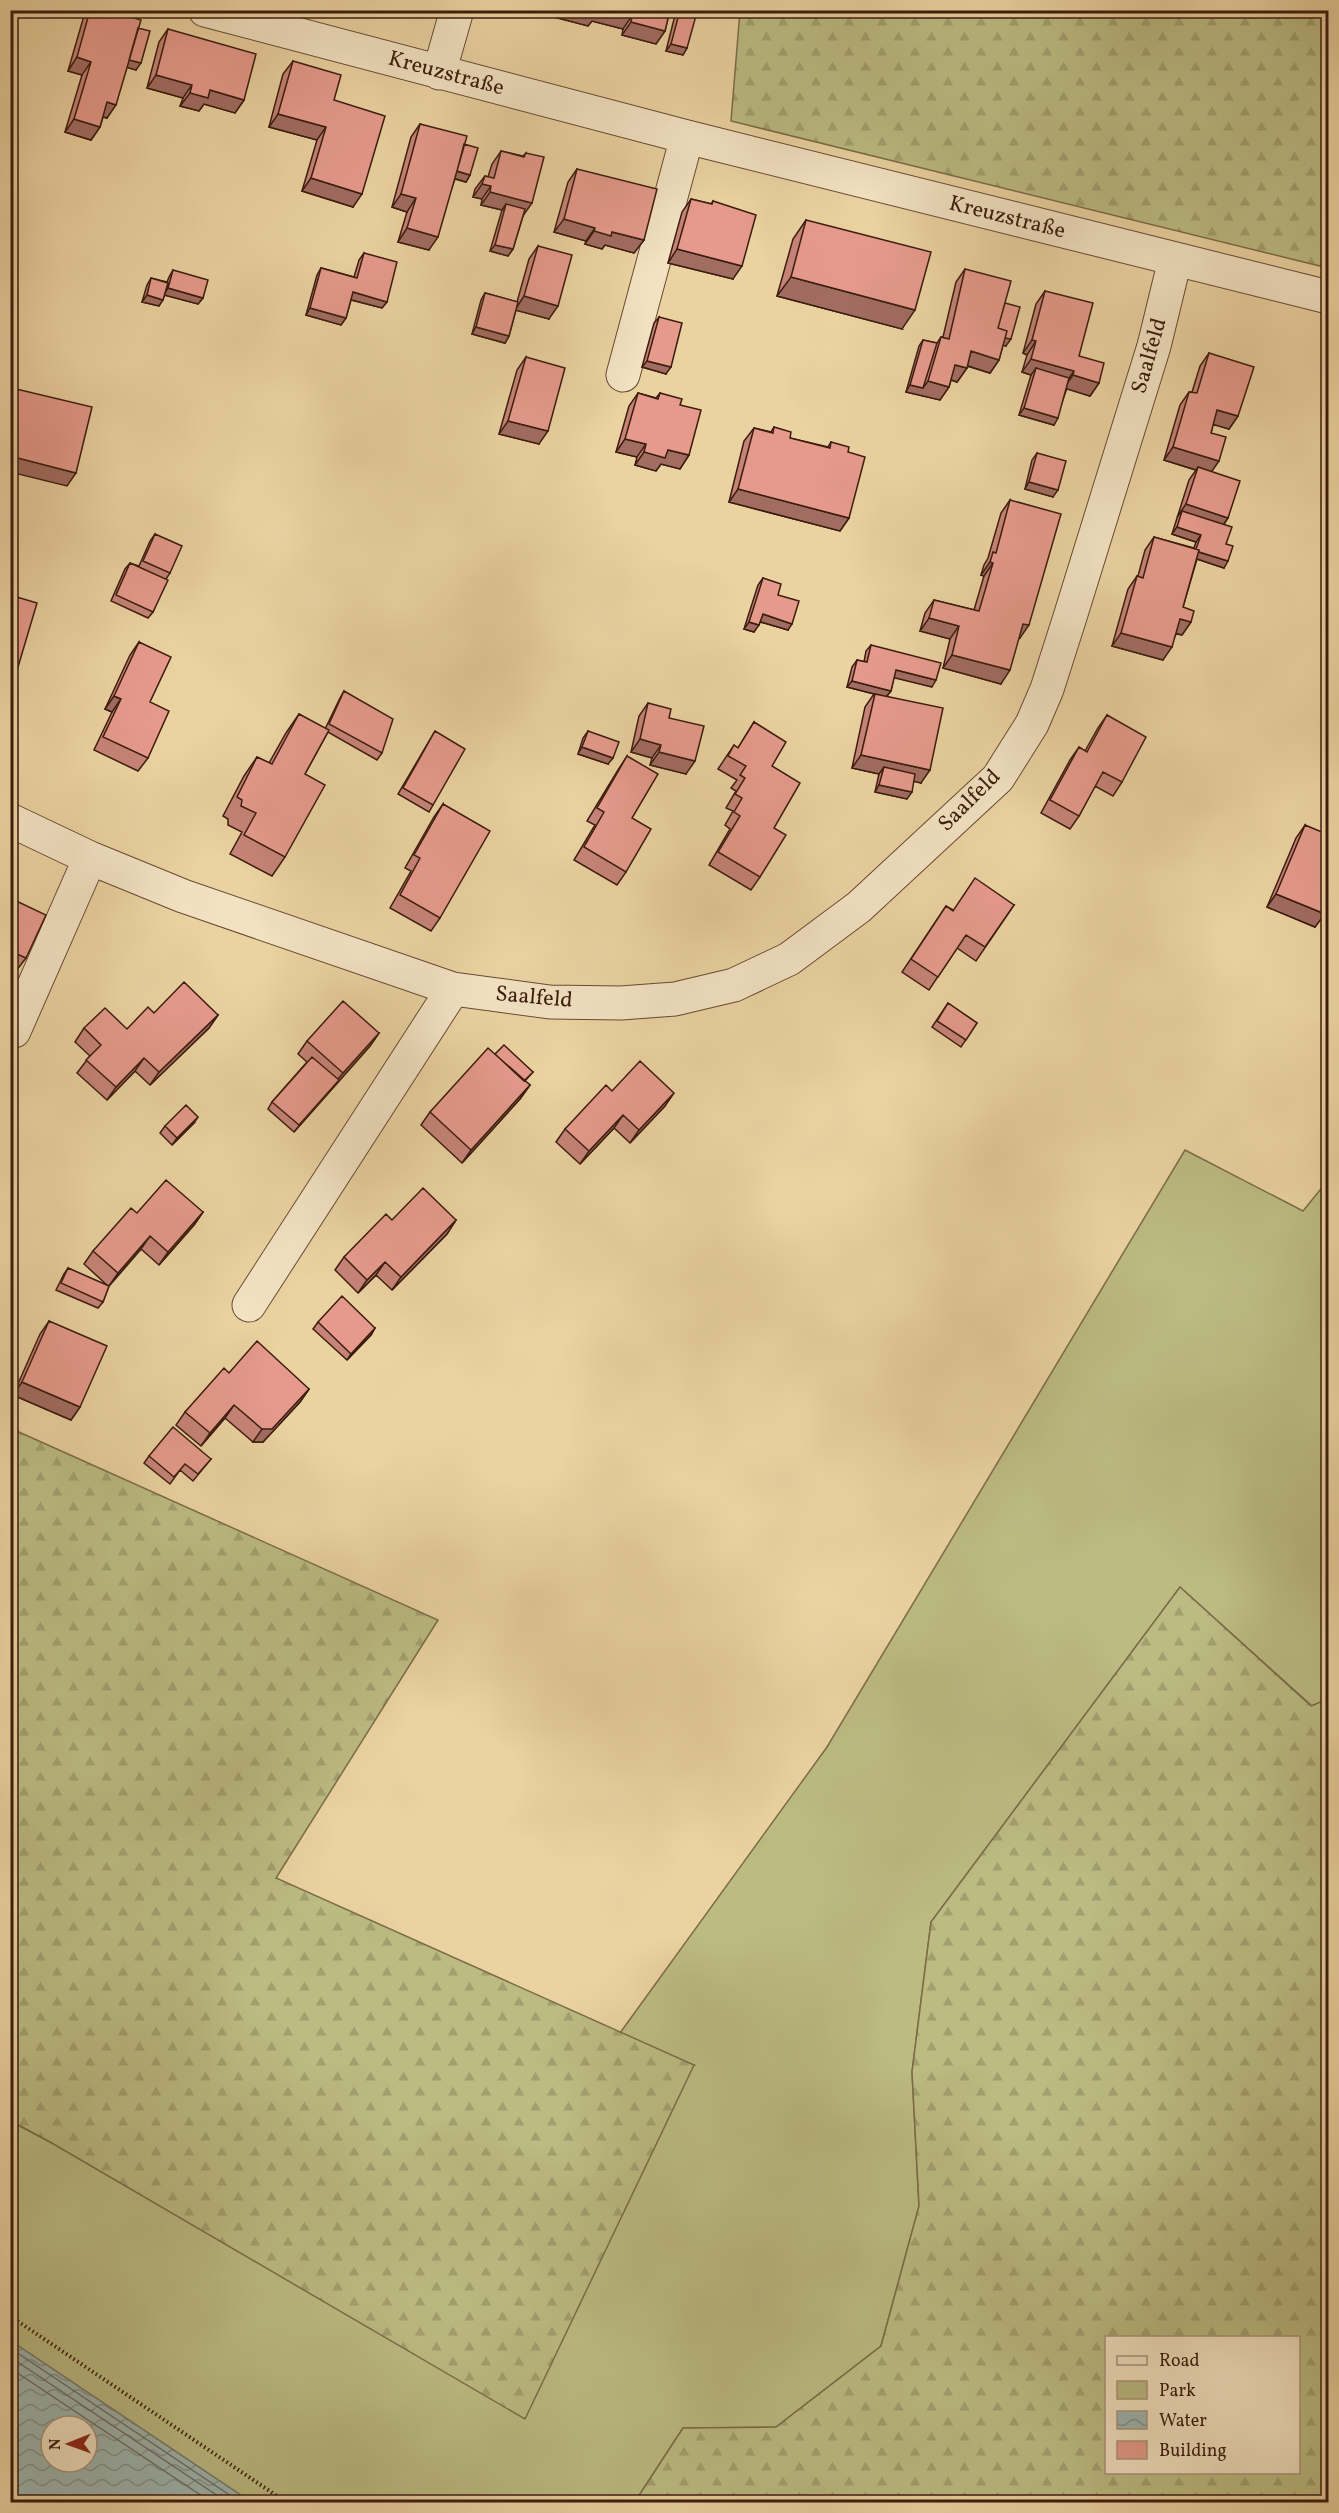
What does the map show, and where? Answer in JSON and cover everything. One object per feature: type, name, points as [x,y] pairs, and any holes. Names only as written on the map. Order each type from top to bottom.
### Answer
[{"type":"street","name":"Kreuzstraße","points":[[205,10],[687,137],[1329,297]]},
{"type":"street","points":[[439,73],[457,10]]},
{"type":"street","points":[[623,375],[687,137]]},
{"type":"street","name":"Saalfeld","points":[[10,820],[90,858],[183,896],[453,989],[550,1002],[621,1003],[675,999],[734,984],[789,959],[859,908],[998,778],[1032,724],[1047,689],[1154,346],[1175,260]]},
{"type":"street","points":[[14,1030],[90,858]]},
{"type":"street","points":[[249,1305],[453,989]]},
{"type":"path","points":[[10,2316],[286,2502]]},
{"type":"green space","points":[[740,11],[1328,11],[1328,268],[731,121]]},
{"type":"green space","points":[[1185,1150],[1303,1211],[1328,1180],[1328,1699],[1312,1706],[1180,1587],[931,1922],[912,2072],[919,2206],[881,2346],[776,2427],[683,2428],[636,2500],[639,2502],[251,2502],[11,2341],[10,2121],[50,2142],[694,2065],[620,2033],[827,1747]]},
{"type":"green space","points":[[10,1428],[438,1620],[276,1878],[694,2065],[525,2419],[11,2121]]},
{"type":"green space","points":[[1180,1587],[1311,1706],[1328,1699],[1328,2502],[639,2502],[636,2500],[683,2428],[776,2427],[881,2346],[919,2206],[912,2072],[931,1922]]},
{"type":"water","points":[[10,2341],[11,2341],[251,2502],[11,2502]]},
{"type":"building","points":[[90,10],[108,10],[141,20],[116,105],[107,102],[100,127],[74,119],[91,62],[77,57]]},
{"type":"building","points":[[611,10],[670,10],[665,31],[631,22],[632,16]]},
{"type":"building","points":[[680,10],[697,12],[687,48],[671,44]]},
{"type":"building","points":[[138,28],[150,31],[141,63],[129,60]]},
{"type":"building","points":[[168,29],[256,54],[244,100],[210,90],[208,98],[190,93],[192,85],[156,75]]},
{"type":"building","points":[[293,61],[341,75],[334,100],[385,116],[362,194],[311,178],[326,127],[278,114]]},
{"type":"building","points":[[420,124],[467,136],[438,237],[407,228],[416,198],[401,194]]},
{"type":"building","points":[[464,144],[478,148],[470,175],[457,171]]},
{"type":"building","points":[[501,151],[524,157],[526,153],[544,157],[532,203],[490,192],[491,186],[482,184],[485,176],[494,178]]},
{"type":"building","points":[[577,169],[657,189],[644,240],[612,232],[611,236],[594,231],[595,228],[564,219]]},
{"type":"building","points":[[691,199],[712,204],[713,201],[756,215],[742,266],[677,249]]},
{"type":"building","points":[[506,204],[525,209],[513,249],[495,245]]},
{"type":"building","points":[[806,220],[931,252],[915,310],[791,277]]},
{"type":"building","points":[[538,246],[572,255],[558,306],[524,296]]},
{"type":"building","points":[[364,253],[397,262],[387,302],[353,292],[346,318],[310,308],[321,268],[357,278]]},
{"type":"building","points":[[965,269],[1011,281],[998,328],[1007,331],[999,360],[971,351],[967,368],[955,365],[949,387],[928,381],[941,337],[949,339]]},
{"type":"building","points":[[173,270],[208,280],[203,298],[168,288]]},
{"type":"building","points":[[151,278],[168,283],[163,300],[147,295]]},
{"type":"building","points":[[1045,291],[1093,303],[1079,356],[1104,363],[1099,383],[1073,375],[1074,371],[1031,359],[1036,341],[1032,340]]},
{"type":"building","points":[[485,293],[518,302],[509,336],[476,327]]},
{"type":"building","points":[[1005,303],[1020,307],[1011,339],[1005,338],[1007,331],[998,328]]},
{"type":"building","points":[[659,317],[682,323],[671,367],[647,361]]},
{"type":"building","points":[[923,340],[937,343],[923,388],[910,385]]},
{"type":"building","points":[[1209,353],[1254,367],[1238,416],[1217,410],[1211,433],[1226,437],[1219,461],[1173,447],[1189,392],[1197,393]]},
{"type":"building","points":[[526,357],[565,368],[548,431],[508,421]]},
{"type":"building","points":[[1036,368],[1069,378],[1058,418],[1024,408]]},
{"type":"building","points":[[12,388],[92,407],[76,473],[10,456]]},
{"type":"building","points":[[638,393],[658,399],[660,393],[682,399],[680,405],[701,410],[689,455],[668,450],[665,458],[644,452],[646,444],[625,439]]},
{"type":"building","points":[[774,427],[791,432],[790,438],[830,448],[831,442],[849,447],[848,452],[865,457],[849,518],[738,489],[754,428],[773,433]]},
{"type":"building","points":[[1037,453],[1066,461],[1058,490],[1029,482]]},
{"type":"building","points":[[1198,467],[1240,481],[1228,518],[1186,504]]},
{"type":"building","points":[[1010,500],[1061,514],[1029,625],[1023,624],[1010,670],[952,655],[959,626],[929,618],[934,600],[979,611],[993,563],[990,562],[993,552],[996,553]]},
{"type":"building","points":[[1182,511],[1232,527],[1226,544],[1233,546],[1228,561],[1196,549],[1201,535],[1177,527]]},
{"type":"building","points":[[155,534],[182,546],[170,573],[143,561]]},
{"type":"building","points":[[1154,537],[1199,550],[1183,607],[1194,611],[1191,622],[1180,619],[1172,647],[1121,633],[1137,576],[1143,578]]},
{"type":"building","points":[[130,563],[168,580],[153,612],[116,595]]},
{"type":"building","points":[[763,578],[781,584],[778,595],[799,601],[792,624],[763,614],[759,625],[749,622]]},
{"type":"building","points":[[10,595],[37,603],[10,694]]},
{"type":"building","points":[[139,642],[171,657],[150,702],[169,711],[148,758],[103,737],[121,699],[114,696]]},
{"type":"building","points":[[871,645],[941,663],[936,680],[896,670],[891,691],[852,681],[857,660],[867,662]]},
{"type":"building","points":[[344,691],[393,719],[382,753],[329,724]]},
{"type":"building","points":[[875,694],[943,708],[930,770],[861,755]]},
{"type":"building","points":[[648,703],[671,709],[669,718],[704,726],[695,761],[659,752],[661,745],[640,739]]},
{"type":"building","points":[[299,714],[329,730],[305,774],[325,785],[285,857],[244,835],[256,813],[241,806],[242,800],[237,797],[257,757],[272,764]]},
{"type":"building","points":[[1107,715],[1146,737],[1122,782],[1103,772],[1079,816],[1050,800],[1079,747],[1087,752]]},
{"type":"building","points":[[754,722],[786,742],[772,766],[800,783],[774,828],[786,835],[760,877],[718,852],[740,816],[734,812],[742,798],[735,794],[745,778],[740,775],[746,766],[728,756],[734,745],[738,748]]},
{"type":"building","points":[[435,731],[465,749],[433,805],[403,788]]},
{"type":"building","points":[[588,731],[619,742],[613,758],[582,747]]},
{"type":"building","points":[[627,756],[658,774],[632,818],[651,829],[626,872],[584,847],[604,812],[597,808]]},
{"type":"building","points":[[884,767],[915,774],[912,792],[879,785]]},
{"type":"building","points":[[443,804],[490,831],[440,918],[400,895],[420,858],[414,855]]},
{"type":"building","points":[[1305,825],[1329,835],[1329,904],[1325,914],[1276,894]]},
{"type":"building","points":[[975,878],[1014,905],[985,947],[966,935],[938,977],[911,959],[946,906],[953,911]]},
{"type":"building","points":[[10,898],[46,915],[26,958],[10,951]]},
{"type":"building","points":[[184,982],[218,1015],[159,1072],[144,1058],[116,1087],[86,1060],[101,1045],[84,1028],[105,1008],[127,1029],[148,1007],[154,1013]]},
{"type":"building","points":[[343,1001],[379,1033],[343,1073],[307,1041]]},
{"type":"building","points":[[948,1003],[977,1023],[966,1040],[937,1021]]},
{"type":"building","points":[[10,1039],[15,1041],[10,1052]]},
{"type":"building","points":[[504,1045],[533,1072],[524,1081],[495,1054]]},
{"type":"building","points":[[488,1048],[530,1085],[471,1150],[430,1112]]},
{"type":"building","points":[[312,1057],[339,1080],[299,1125],[272,1102]]},
{"type":"building","points":[[640,1061],[674,1093],[639,1130],[623,1115],[589,1151],[565,1129],[606,1085],[612,1091]]},
{"type":"building","points":[[186,1105],[198,1117],[177,1138],[165,1126]]},
{"type":"building","points":[[166,1180],[203,1212],[168,1252],[150,1236],[118,1273],[93,1251],[131,1208],[137,1213]]},
{"type":"building","points":[[423,1188],[456,1220],[401,1277],[385,1262],[367,1280],[344,1257],[386,1214],[392,1220]]},
{"type":"building","points":[[68,1268],[109,1286],[103,1302],[61,1283]]},
{"type":"building","points":[[342,1296],[375,1328],[351,1354],[318,1322]]},
{"type":"building","points":[[49,1321],[107,1346],[80,1407],[22,1382]]},
{"type":"building","points":[[257,1341],[309,1389],[272,1429],[262,1429],[234,1405],[210,1433],[185,1412],[224,1368],[229,1373]]},
{"type":"building","points":[[173,1427],[211,1459],[198,1474],[185,1464],[174,1477],[149,1456]]}]
